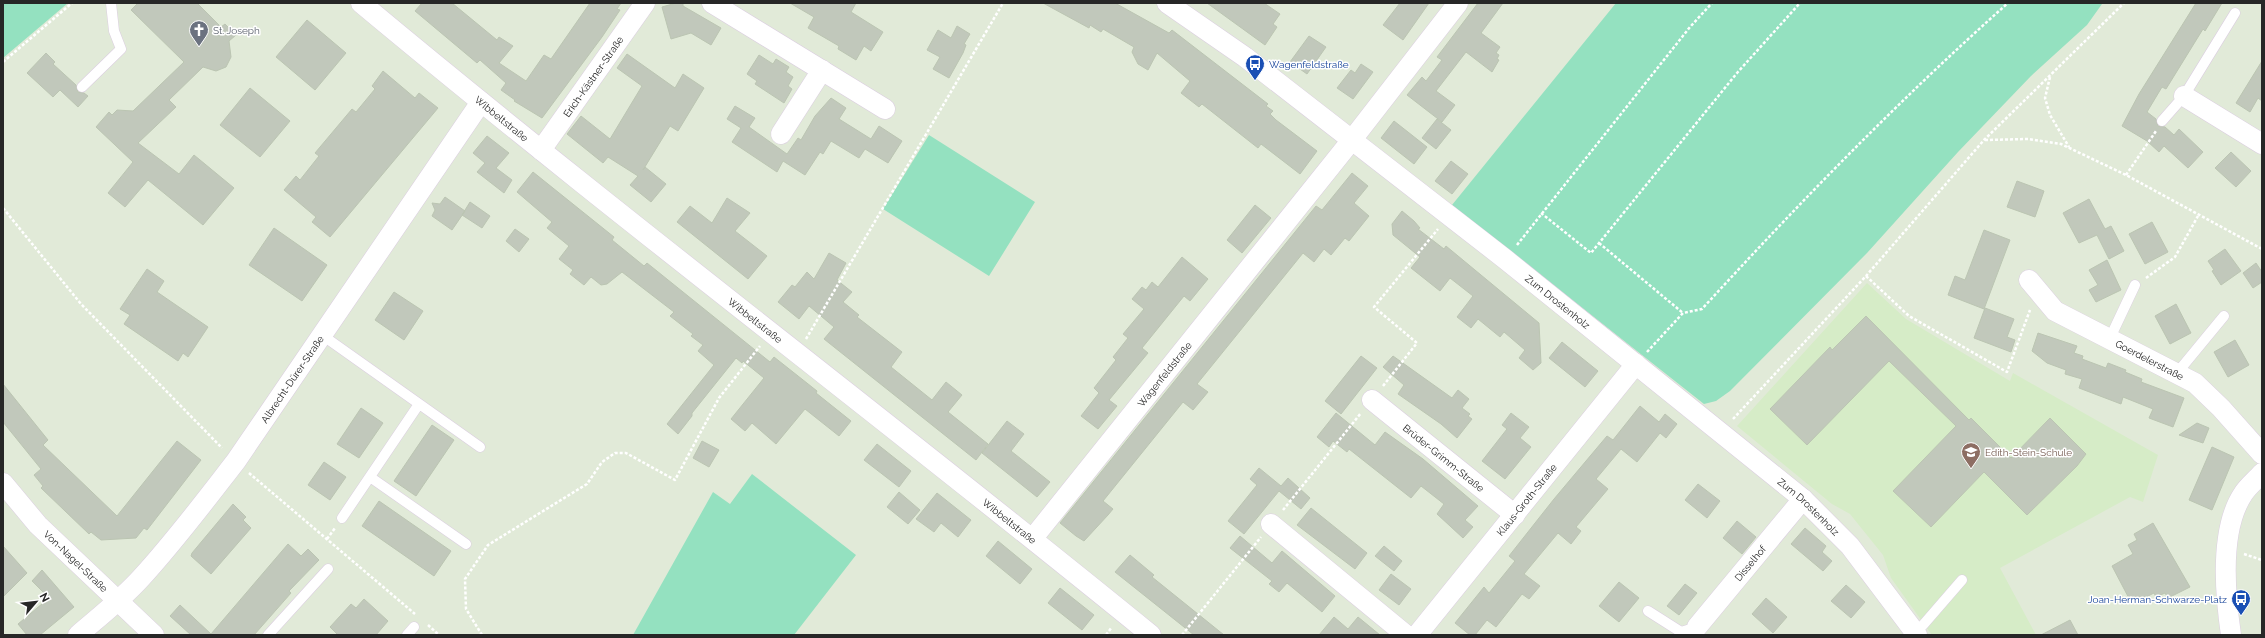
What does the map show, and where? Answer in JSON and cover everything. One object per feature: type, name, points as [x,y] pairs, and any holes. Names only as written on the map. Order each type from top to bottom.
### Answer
[{"type":"street","name":"Wibbeltstraße","points":[[361,3],[481,102],[1033,538],[1151,635]]},
{"type":"street","name":"Erich-Kästner-Straße","points":[[541,150],[645,3]]},
{"type":"street","points":[[712,3],[885,109]]},
{"type":"street","name":"Zum Drostenholz","points":[[1167,3],[1245,57],[1351,141],[1505,259],[1803,499],[1850,546],[1916,633]]},
{"type":"street","name":"Wagenfeldstraße","points":[[1033,538],[1351,141],[1458,3]]},
{"type":"street","points":[[781,134],[822,70]]},
{"type":"street","points":[[2184,96],[2262,144]]},
{"type":"street","name":"Albrecht-Dürer-Straße","points":[[78,635],[117,602],[141,578],[184,528],[236,461],[481,102]]},
{"type":"street","name":"Goerdelerstraße","points":[[2029,280],[2055,311],[2195,383],[2221,408],[2262,454]]},
{"type":"street","name":"Klaus-Groth-Straße","points":[[1417,635],[1515,516],[1636,364]]},
{"type":"street","name":"Brüder-Grimm-Straße","points":[[1372,400],[1515,516]]},
{"type":"street","points":[[2231,635],[2227,602],[2226,548],[2232,515],[2243,493],[2262,473]]},
{"type":"street","name":"Von-Nagel-Straße","points":[[3,483],[38,525],[117,602],[154,635]]},
{"type":"street","name":"Disselhof","points":[[1697,627],[1803,499]]},
{"type":"street","points":[[1271,524],[1406,635]]},
{"type":"lane","points":[[82,87],[121,49],[114,31],[111,3]]},
{"type":"lane","points":[[2162,122],[2184,96],[2235,14]]},
{"type":"lane","points":[[2110,338],[2135,285]]},
{"type":"lane","points":[[2176,373],[2224,316]]},
{"type":"lane","points":[[322,335],[480,447]]},
{"type":"lane","points":[[342,518],[420,404]]},
{"type":"lane","points":[[370,477],[466,544]]},
{"type":"lane","points":[[268,635],[328,569]]},
{"type":"lane","points":[[1916,633],[1962,580]]},
{"type":"lane","points":[[1648,611],[1681,632],[1697,627]]},
{"type":"lane","points":[[407,635],[418,623]]},
{"type":"path","points":[[3,62],[72,3]]},
{"type":"path","points":[[798,353],[1003,3]]},
{"type":"path","points":[[1505,259],[1690,27],[1712,3]]},
{"type":"path","points":[[1541,213],[1591,253],[1737,73],[1800,3]]},
{"type":"path","points":[[1636,364],[1683,313],[1702,309],[1831,170],[1909,93],[2008,3]]},
{"type":"path","points":[[1721,432],[1866,276],[1984,140],[2124,3]]},
{"type":"path","points":[[2050,76],[2045,98],[2050,115],[2069,148]]},
{"type":"path","points":[[2126,175],[2162,122]]},
{"type":"path","points":[[1984,140],[2028,139],[2060,144],[2126,175],[2198,216],[2262,249]]},
{"type":"path","points":[[3,208],[80,304],[236,461],[416,615]]},
{"type":"path","points":[[1182,635],[1417,343],[1374,307],[1449,216]]},
{"type":"path","points":[[2135,285],[2175,257],[2198,216]]},
{"type":"path","points":[[1599,243],[1683,313]]},
{"type":"path","points":[[1866,276],[1909,316],[2007,372],[2032,303],[2044,298]]},
{"type":"path","points":[[482,635],[466,609],[465,579],[488,544],[587,484],[602,462],[615,453],[626,453],[675,480],[719,398],[772,331]]},
{"type":"path","points":[[418,623],[439,635]]},
{"type":"shaded area","points":[[3,3],[68,3],[3,58]]},
{"type":"shaded area","points":[[1616,3],[2102,4],[2087,25],[2031,76],[1958,152],[1867,253],[1730,391],[1716,401],[1704,404],[1452,205]]},
{"type":"shaded area","points":[[929,135],[1035,202],[989,276],[883,209]]},
{"type":"shaded area","name":"Edith-Stein-Schule","points":[[1867,283],[1906,319],[2010,381],[2013,373],[2158,455],[2143,502],[2130,497],[2000,568],[2036,635],[1932,635],[1891,578],[1883,555],[1850,514],[1832,504],[1737,426]]},
{"type":"shaded area","points":[[752,474],[856,555],[794,635],[633,635],[713,492],[730,504]]},
{"type":"building","points":[[138,3],[197,3],[221,27],[225,24],[236,35],[229,41],[231,57],[226,67],[216,71],[203,67],[169,100],[176,107],[138,143],[179,174],[194,155],[234,188],[203,225],[148,180],[125,207],[108,193],[133,162],[96,127],[109,112],[112,115],[117,110],[133,111],[184,62],[131,10]]},
{"type":"building","points":[[422,3],[452,3],[497,40],[499,37],[513,46],[499,63],[526,81],[544,55],[551,59],[590,3],[621,3],[617,9],[620,10],[602,37],[542,118],[514,101],[515,100],[501,90],[506,83],[480,60],[477,63],[415,11]]},
{"type":"building","points":[[676,3],[683,3],[683,6],[721,28],[711,45],[691,33],[671,39],[662,7]]},
{"type":"building","points":[[790,3],[856,3],[851,12],[883,32],[871,51],[864,46],[856,60],[838,49],[839,46],[808,28],[814,17]]},
{"type":"building","points":[[1043,3],[1115,3],[1169,33],[1172,30],[1268,104],[1266,106],[1273,111],[1270,114],[1276,120],[1317,151],[1300,174],[1261,144],[1258,148],[1202,104],[1199,107],[1181,93],[1190,81],[1157,53],[1148,70],[1138,64],[1132,52],[1134,47],[1103,29],[1101,32],[1090,25],[1089,28]]},
{"type":"building","points":[[1207,3],[1264,3],[1280,14],[1273,24],[1277,27],[1265,45]]},
{"type":"building","points":[[1400,3],[1429,3],[1403,40],[1383,25]]},
{"type":"building","points":[[1478,3],[1503,3],[1481,33],[1500,47],[1496,53],[1499,55],[1497,59],[1499,60],[1492,72],[1466,52],[1436,91],[1455,105],[1442,122],[1407,95],[1422,77],[1426,81],[1442,60],[1437,57]]},
{"type":"building","points":[[2196,3],[2222,3],[2205,31],[2203,29],[2166,89],[2162,87],[2147,112],[2156,119],[2158,126],[2165,127],[2174,135],[2179,129],[2203,152],[2188,168],[2164,146],[2159,152],[2147,141],[2122,126],[2139,94]]},
{"type":"building","points":[[307,20],[346,53],[315,90],[276,57]]},
{"type":"building","points":[[957,26],[970,34],[964,44],[966,45],[963,53],[949,78],[933,69],[940,57],[927,50],[938,30],[951,38]]},
{"type":"building","points":[[1309,36],[1326,47],[1307,74],[1290,62]]},
{"type":"building","points":[[46,53],[55,62],[53,64],[76,85],[78,92],[84,93],[88,96],[78,107],[60,90],[53,97],[27,73]]},
{"type":"building","points":[[627,54],[675,88],[683,74],[704,88],[678,131],[670,126],[643,170],[645,167],[666,184],[651,202],[630,185],[638,176],[608,157],[603,163],[567,134],[581,116],[610,139],[642,86],[617,68]]},
{"type":"building","points":[[759,55],[773,64],[776,59],[789,67],[786,72],[793,77],[788,86],[792,89],[784,103],[755,84],[757,81],[747,74]]},
{"type":"building","points":[[2262,61],[2262,101],[2258,98],[2250,112],[2236,103]]},
{"type":"building","points":[[1361,64],[1373,72],[1353,99],[1337,88],[1351,70],[1355,73]]},
{"type":"building","points":[[383,71],[415,98],[419,93],[438,108],[330,237],[312,222],[316,217],[284,190],[296,176],[300,180],[319,156],[315,153],[352,109],[356,112],[375,89],[372,86]]},
{"type":"building","points":[[250,88],[290,121],[260,157],[220,125]]},
{"type":"building","points":[[831,98],[846,108],[839,119],[871,139],[879,126],[902,141],[888,163],[865,149],[859,158],[831,141],[823,154],[820,152],[805,175],[783,161],[777,172],[732,142],[741,128],[727,119],[735,106],[755,118],[749,127],[787,154],[798,138],[801,140],[815,116]]},
{"type":"building","points":[[1437,119],[1451,130],[1436,149],[1422,138]]},
{"type":"building","points":[[1394,121],[1427,147],[1414,164],[1381,138]]},
{"type":"building","points":[[487,136],[509,153],[496,168],[512,180],[504,193],[477,172],[485,163],[473,153]]},
{"type":"building","points":[[2231,152],[2251,171],[2236,187],[2215,168]]},
{"type":"building","points":[[1451,161],[1468,174],[1452,194],[1435,181]]},
{"type":"building","points":[[533,172],[614,237],[612,240],[644,266],[647,263],[770,362],[774,357],[817,391],[816,393],[851,421],[839,436],[805,409],[776,444],[752,423],[745,431],[731,419],[764,378],[743,361],[742,363],[736,358],[692,413],[692,416],[678,434],[667,424],[714,365],[698,351],[703,345],[691,336],[693,334],[670,316],[674,312],[622,272],[607,284],[601,285],[591,277],[584,285],[570,274],[573,270],[559,259],[569,246],[547,228],[552,222],[517,192]]},
{"type":"building","points":[[1352,173],[1368,186],[1354,203],[1369,216],[1349,241],[1345,238],[1331,255],[1324,249],[1314,262],[1303,253],[1197,384],[1208,392],[1193,410],[1183,402],[1103,501],[1113,509],[1084,541],[1076,536],[1060,523],[1316,206],[1322,210]]},
{"type":"building","points":[[2017,181],[2044,191],[2035,217],[2007,207]]},
{"type":"building","points":[[445,197],[465,211],[452,230],[432,216],[435,210],[432,203],[440,204]]},
{"type":"building","points":[[727,198],[750,213],[735,231],[767,256],[748,279],[677,222],[690,206],[712,223]]},
{"type":"building","points":[[2089,199],[2105,229],[2111,226],[2124,251],[2109,259],[2097,235],[2079,243],[2063,213]]},
{"type":"building","points":[[470,202],[490,216],[482,228],[462,215]]},
{"type":"building","points":[[1255,205],[1271,218],[1242,253],[1227,240]]},
{"type":"building","points":[[1402,211],[1414,221],[1420,228],[1418,229],[1444,249],[1446,246],[1539,323],[1541,363],[1533,370],[1519,358],[1525,350],[1504,332],[1500,337],[1478,319],[1471,328],[1457,317],[1473,296],[1450,278],[1440,291],[1411,268],[1420,257],[1393,235],[1392,224]]},
{"type":"building","points":[[2152,222],[2168,252],[2145,264],[2129,234]]},
{"type":"building","points":[[274,228],[327,265],[302,301],[249,265]]},
{"type":"building","points":[[515,229],[529,239],[519,252],[506,241]]},
{"type":"building","points":[[1984,230],[2010,240],[1984,309],[1948,295],[1955,276],[1965,280]]},
{"type":"building","points":[[2225,249],[2241,271],[2221,285],[2212,271],[2214,270],[2208,261]]},
{"type":"building","points":[[829,253],[846,263],[837,280],[852,292],[843,302],[859,315],[857,317],[902,352],[891,367],[932,400],[946,382],[962,395],[948,412],[988,444],[976,460],[824,339],[834,327],[809,306],[799,319],[778,302],[792,285],[795,287],[807,272],[814,279]]},
{"type":"building","points":[[1182,257],[1208,279],[1190,301],[1184,296],[1142,348],[1148,353],[1109,400],[1117,406],[1098,429],[1081,416],[1099,393],[1094,388],[1116,360],[1113,357],[1128,338],[1123,334],[1144,309],[1132,299],[1142,287],[1146,290],[1152,282],[1158,287]]},
{"type":"building","points":[[2107,260],[2121,290],[2096,302],[2089,290],[2098,285],[2089,270]]},
{"type":"building","points":[[2256,263],[2262,272],[2262,282],[2253,288],[2243,273]]},
{"type":"building","points":[[147,269],[164,281],[157,292],[208,327],[188,357],[183,353],[178,361],[124,324],[130,315],[120,309]]},
{"type":"building","points":[[394,292],[423,311],[404,340],[375,320]]},
{"type":"building","points":[[2176,304],[2191,333],[2170,344],[2155,316]]},
{"type":"building","points":[[1985,308],[2014,319],[2007,337],[2015,340],[2011,352],[1974,338]]},
{"type":"building","points":[[1866,316],[1969,420],[1971,418],[2011,458],[2050,418],[2086,454],[2077,466],[2027,515],[1984,472],[1931,527],[1893,491],[1956,426],[1889,361],[1807,445],[1770,409],[1830,347],[1832,350]]},
{"type":"building","points":[[2038,333],[2077,346],[2074,353],[2083,356],[2082,359],[2106,368],[2108,363],[2126,370],[2125,372],[2142,379],[2141,382],[2184,398],[2173,427],[2149,418],[2153,409],[2123,397],[2121,404],[2079,388],[2082,379],[2065,374],[2066,370],[2047,363],[2032,351]]},
{"type":"building","points":[[2235,340],[2249,365],[2228,377],[2214,352]]},
{"type":"building","points":[[1562,342],[1598,371],[1585,387],[1549,358]]},
{"type":"building","points":[[1361,356],[1377,368],[1341,414],[1325,401]]},
{"type":"building","points":[[1393,356],[1452,398],[1458,390],[1469,399],[1462,408],[1470,414],[1468,416],[1472,419],[1457,438],[1441,424],[1398,394],[1404,385],[1383,367]]},
{"type":"building","points":[[3,384],[48,440],[43,445],[117,516],[177,441],[201,460],[147,530],[144,528],[136,538],[101,540],[91,532],[89,534],[41,488],[43,486],[34,475],[41,469],[3,422]]},
{"type":"building","points":[[1640,406],[1659,422],[1665,414],[1677,424],[1666,438],[1660,433],[1637,462],[1621,449],[1596,479],[1608,489],[1576,527],[1581,531],[1571,544],[1558,533],[1524,574],[1540,586],[1529,599],[1522,594],[1496,627],[1487,620],[1475,635],[1470,635],[1455,623],[1484,587],[1489,593],[1515,561],[1509,556],[1554,499],[1607,436],[1613,440]]},
{"type":"building","points":[[361,408],[383,423],[359,458],[337,444]]},
{"type":"building","points":[[1336,413],[1375,445],[1385,432],[1423,459],[1478,506],[1465,520],[1473,527],[1463,538],[1437,514],[1444,504],[1421,486],[1411,498],[1349,449],[1347,452],[1333,441],[1329,447],[1317,437]]},
{"type":"building","points":[[1511,413],[1529,427],[1520,438],[1531,447],[1505,479],[1482,461],[1507,429],[1502,425]]},
{"type":"building","points":[[1007,421],[1024,434],[1011,451],[1050,482],[1037,497],[982,453]]},
{"type":"building","points":[[2197,423],[2209,428],[2203,443],[2179,435]]},
{"type":"building","points":[[432,425],[454,440],[416,496],[394,481]]},
{"type":"building","points":[[702,441],[719,450],[709,467],[693,458]]},
{"type":"building","points":[[877,444],[911,471],[899,487],[864,460]]},
{"type":"building","points":[[2212,447],[2234,457],[2212,510],[2189,500]]},
{"type":"building","points":[[324,462],[346,477],[330,500],[308,485]]},
{"type":"building","points":[[1259,468],[1281,486],[1288,478],[1310,498],[1301,509],[1279,491],[1244,534],[1228,521],[1257,485],[1250,479]]},
{"type":"building","points":[[1698,484],[1720,501],[1707,518],[1685,500]]},
{"type":"building","points":[[899,492],[920,510],[908,524],[887,507]]},
{"type":"building","points":[[937,493],[971,520],[958,537],[941,523],[934,532],[916,519]]},
{"type":"building","points":[[379,501],[451,551],[434,576],[362,526]]},
{"type":"building","points":[[233,504],[246,517],[243,520],[251,528],[211,574],[191,556]]},
{"type":"building","points":[[1311,508],[1367,553],[1355,569],[1297,525]]},
{"type":"building","points":[[1737,521],[1756,537],[1742,554],[1723,538]]},
{"type":"building","points":[[2153,523],[2190,587],[2168,598],[2165,593],[2156,597],[2154,593],[2132,604],[2112,566],[2133,554],[2128,545],[2137,540],[2134,534]]},
{"type":"building","points":[[1805,528],[1826,546],[1822,552],[1832,561],[1823,571],[1791,544]]},
{"type":"building","points":[[1240,536],[1272,563],[1282,551],[1335,596],[1322,612],[1287,583],[1279,592],[1269,584],[1272,581],[1230,548]]},
{"type":"building","points":[[998,541],[1032,569],[1020,584],[986,556]]},
{"type":"building","points":[[288,544],[301,556],[308,549],[319,560],[289,591],[291,593],[254,635],[191,635],[170,616],[180,605],[211,634]]},
{"type":"building","points":[[3,546],[27,573],[3,597]]},
{"type":"building","points":[[1384,546],[1402,561],[1394,571],[1375,556]]},
{"type":"building","points":[[1130,555],[1154,575],[1152,577],[1224,635],[1194,635],[1115,572]]},
{"type":"building","points":[[42,570],[74,607],[40,635],[27,635],[18,624],[49,598],[32,581]]},
{"type":"building","points":[[1391,574],[1411,589],[1399,605],[1379,590]]},
{"type":"building","points":[[1619,582],[1639,598],[1619,622],[1599,606]]},
{"type":"building","points":[[1685,584],[1697,593],[1679,615],[1667,606]]},
{"type":"building","points":[[1846,585],[1865,602],[1851,618],[1831,601]]},
{"type":"building","points":[[1060,588],[1094,615],[1082,630],[1048,603]]},
{"type":"building","points":[[1766,598],[1787,617],[1773,633],[1752,614]]},
{"type":"building","points":[[364,599],[388,621],[376,635],[338,635],[330,627],[351,604],[356,608]]},
{"type":"building","points":[[1334,617],[1348,629],[1358,617],[1380,635],[1319,635]]},
{"type":"building","points":[[2070,620],[2078,635],[2041,635]]},
{"type":"place","name":"St. Joseph","points":[[199,47]]},
{"type":"place","name":"Wagenfeldstraße","points":[[1255,81]]},
{"type":"place","name":"Edith-Stein-Schule","points":[[1971,469]]},
{"type":"place","name":"Joan-Herman-Schwarze-Platz","points":[[2241,616]]}]
